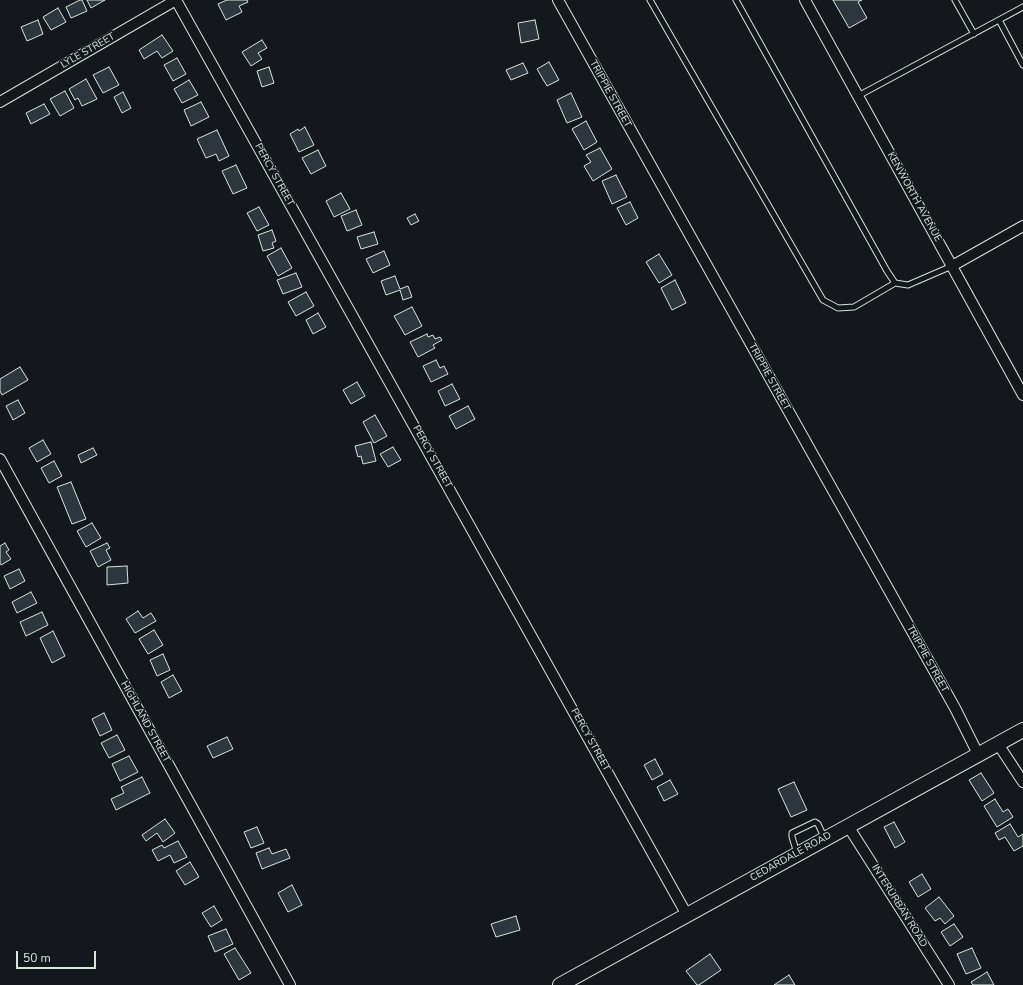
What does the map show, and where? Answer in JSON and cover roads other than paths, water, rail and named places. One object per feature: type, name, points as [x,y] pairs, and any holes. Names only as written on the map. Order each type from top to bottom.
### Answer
[{"type":"street","name":"LYLE STREET","points":[[0,102],[176,0]]},
{"type":"street","name":"PERCY STREET","points":[[176,0],[687,915]]},
{"type":"street","name":"TRIPPIE STREET","points":[[558,0],[951,701],[978,754]]},
{"type":"street","name":"KENWORTH AVENUE","points":[[805,0],[1023,395]]},
{"type":"street","points":[[952,266],[1023,226]]},
{"type":"street","name":"HIGHLAND STREET","points":[[0,459],[290,985]]},
{"type":"street","name":"CEDARDALE ROAD","points":[[560,985],[1023,730]]},
{"type":"street","points":[[998,744],[1023,782]]},
{"type":"street","name":"INTERURBAN ROAD","points":[[848,826],[949,985]]},
{"type":"lane","points":[[650,0],[823,300],[838,308],[854,307],[895,283],[908,285],[952,266]]},
{"type":"lane","points":[[736,0],[895,283]]},
{"type":"lane","points":[[955,0],[974,34]]},
{"type":"lane","points":[[858,96],[1023,8]]},
{"type":"lane","points":[[999,20],[1023,65]]},
{"type":"lane","points":[[798,854],[792,833],[815,822],[818,824],[825,839]]}]
